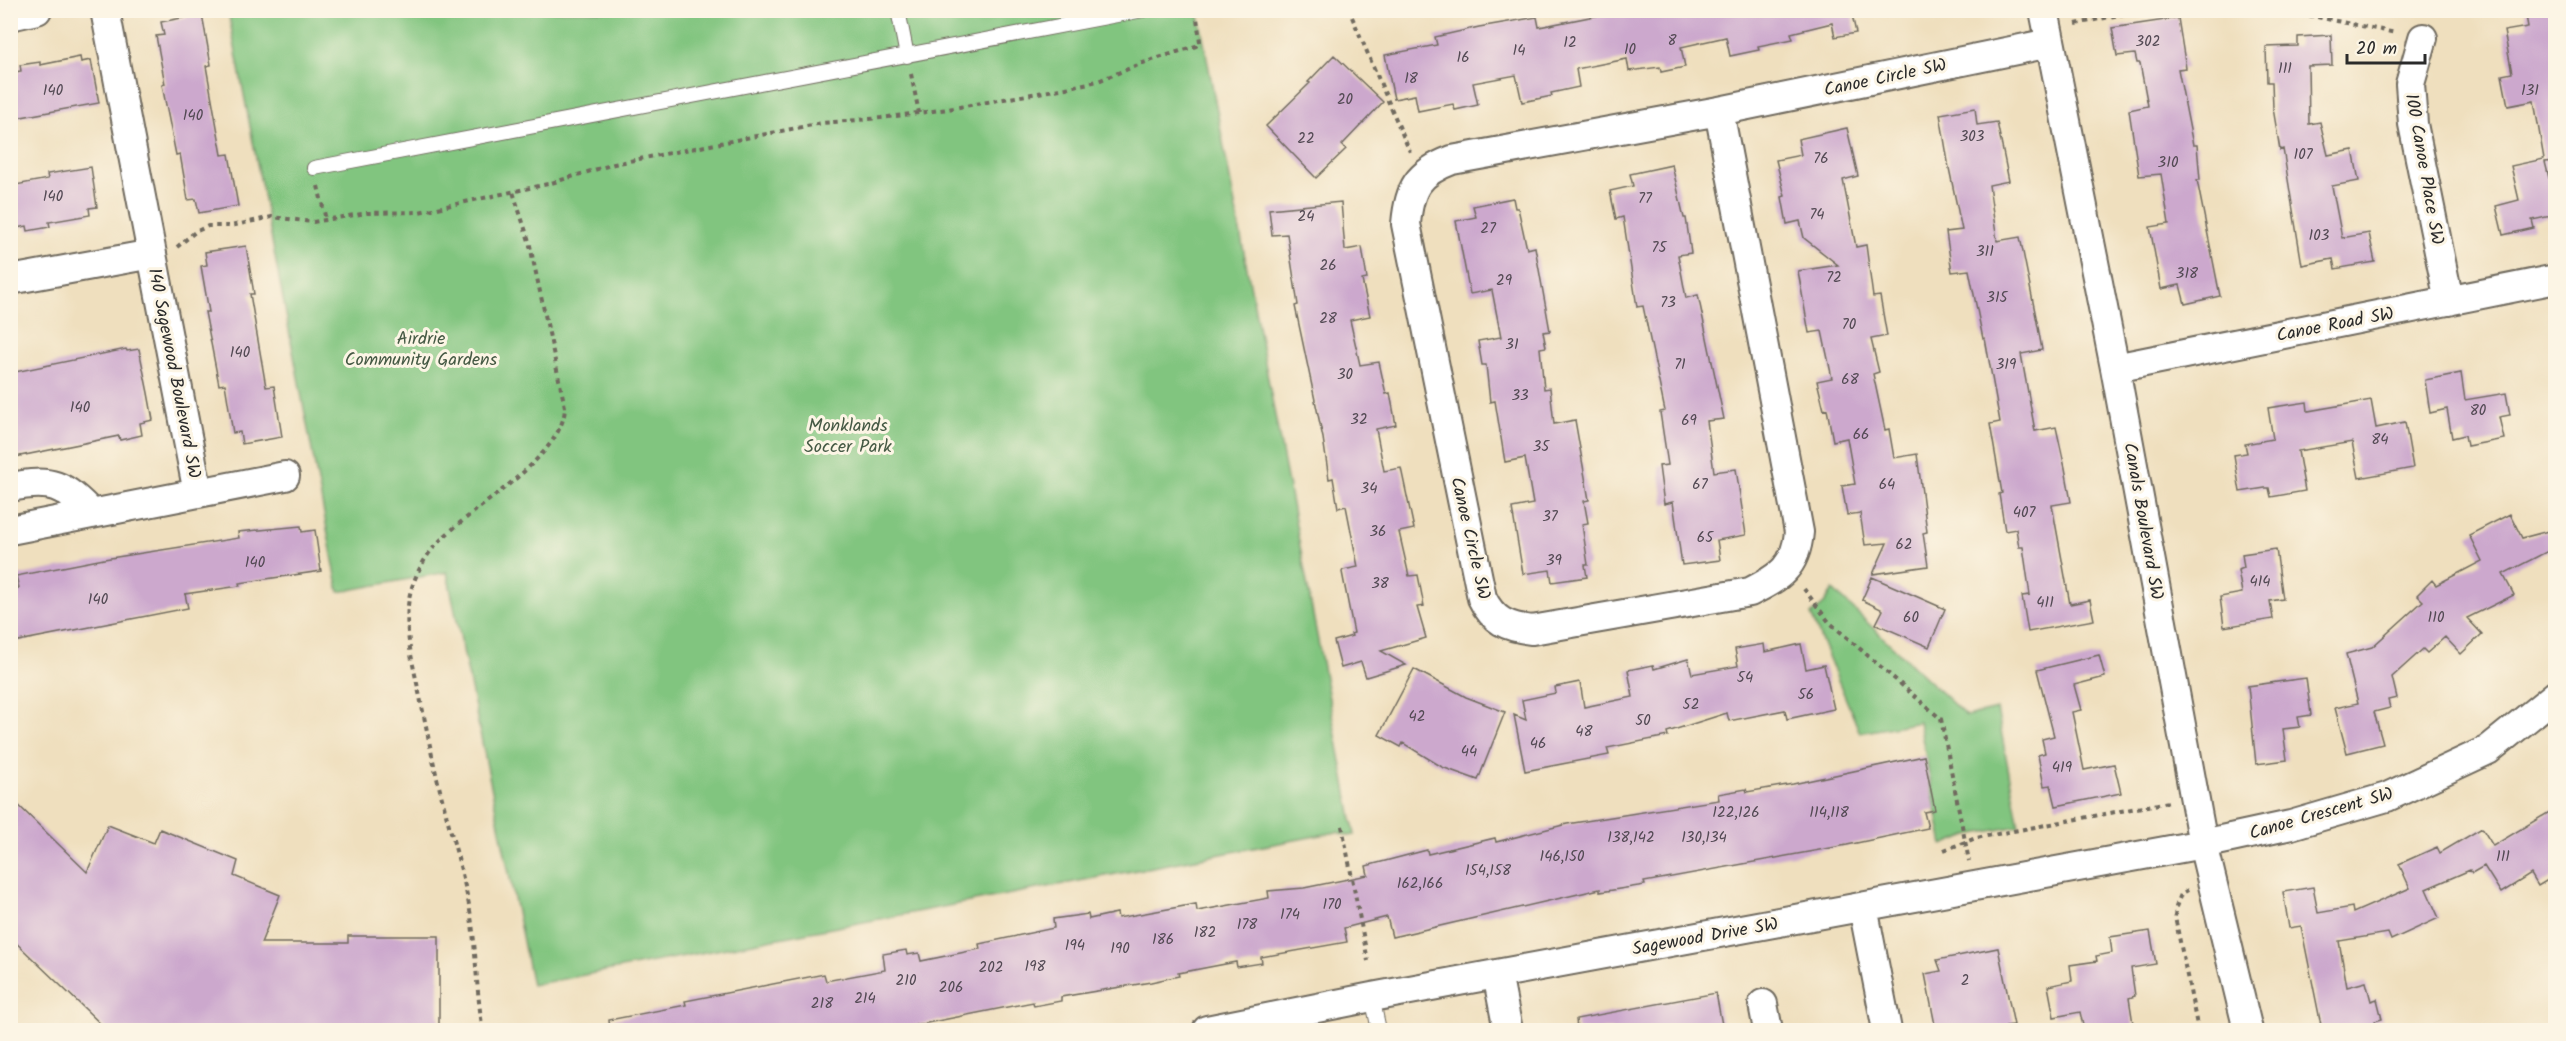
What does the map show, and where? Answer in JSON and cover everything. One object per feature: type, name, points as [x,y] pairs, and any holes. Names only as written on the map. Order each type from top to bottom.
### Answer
[{"type":"street","points":[[10,16],[37,10]]},
{"type":"street","name":"140 Sagewood Boulevard SW","points":[[105,10],[198,493]]},
{"type":"street","name":"Canals Boulevard SW","points":[[2044,10],[2115,368],[2203,844],[2248,1030]]},
{"type":"street","name":"100 Canoe Place SW","points":[[2423,38],[2410,84],[2413,124],[2449,301]]},
{"type":"street","name":"Canoe Circle SW","points":[[1788,566],[1771,581],[1750,592],[1532,630],[1501,623],[1490,613],[1482,598],[1406,224],[1408,200],[1421,178],[1435,166],[1452,160],[1719,111],[2050,43]]},
{"type":"street","points":[[1719,111],[1799,532],[1798,551],[1788,566]]},
{"type":"street","name":"140 Sagewood Boulevard SW","points":[[10,280],[152,254]]},
{"type":"street","name":"Canoe Road SW","points":[[2115,368],[2556,279]]},
{"type":"street","name":"140 Sagewood Boulevard SW","points":[[10,530],[285,476]]},
{"type":"street","points":[[10,486],[47,482],[64,488],[92,514]]},
{"type":"street","name":"Canoe Crescent SW","points":[[2203,844],[2291,825],[2387,797],[2488,750],[2556,696]]},
{"type":"street","name":"Sagewood Drive SW","points":[[1207,1030],[1372,997],[2203,844]]},
{"type":"street","points":[[1863,907],[1887,1030]]},
{"type":"street","points":[[1497,974],[1508,1030]]},
{"type":"lane","points":[[898,10],[907,56]]},
{"type":"lane","points":[[314,168],[1143,10]]},
{"type":"lane","points":[[1372,997],[1379,1030]]},
{"type":"path","points":[[152,254],[175,248],[203,228],[216,225],[231,226],[272,217],[302,221],[326,220],[368,213],[419,212],[572,178],[614,164],[822,123],[919,113],[1098,81],[1143,63],[1190,49],[1200,42],[1196,10]]},
{"type":"path","points":[[2076,24],[2143,10]]},
{"type":"path","points":[[2282,10],[2423,38]]},
{"type":"path","points":[[1352,17],[1421,178]]},
{"type":"path","points":[[907,56],[919,113]]},
{"type":"path","points":[[314,168],[326,220]]},
{"type":"path","points":[[483,1030],[468,900],[438,783],[414,669],[408,628],[411,591],[419,571],[436,544],[499,492],[550,445],[565,419],[565,407],[529,241],[513,192]]},
{"type":"path","points":[[1788,566],[1829,622],[1941,719],[1975,886]]},
{"type":"path","points":[[1944,850],[1965,842],[2195,798]]},
{"type":"path","points":[[1342,826],[1368,961]]},
{"type":"path","points":[[2192,889],[2181,894],[2175,916],[2198,1030]]},
{"type":"green space","name":"Monklands Soccer Park","points":[[228,11],[1198,11],[1355,835],[1349,836],[1337,832],[532,985],[447,572],[339,592]]},
{"type":"green space","points":[[1833,590],[1966,716],[1997,709],[2019,826],[1968,835],[1943,845],[1919,722],[1860,733],[1811,615],[1824,604]]},
{"type":"building","points":[[1625,10],[1851,10],[1856,33],[1835,37],[1832,23],[1791,33],[1793,39],[1758,46],[1759,50],[1730,56],[1726,37],[1681,47],[1685,67],[1661,72],[1660,67],[1629,71],[1627,59],[1576,69],[1579,87],[1551,93],[1552,96],[1522,102],[1516,75],[1473,83],[1478,105],[1455,110],[1453,104],[1418,111],[1415,95],[1394,99],[1385,55],[1437,45],[1435,37],[1479,27],[1537,17],[1539,27]]},
{"type":"building","points":[[2525,10],[2556,10],[2556,161],[2545,162],[2549,178],[2556,177],[2556,215],[2532,220],[2534,228],[2503,235],[2496,206],[2519,200],[2511,166],[2544,159],[2534,101],[2508,106],[2502,75],[2512,73],[2504,31],[2528,27]]},
{"type":"building","points":[[202,14],[211,65],[206,66],[222,155],[229,154],[238,206],[199,213],[196,199],[188,200],[180,154],[176,155],[162,85],[165,84],[156,36],[164,35],[161,22]]},
{"type":"building","points":[[2178,18],[2186,68],[2178,69],[2193,145],[2197,145],[2200,180],[2197,180],[2220,296],[2185,304],[2180,285],[2161,289],[2150,227],[2169,224],[2161,174],[2139,176],[2129,110],[2148,106],[2140,63],[2137,63],[2135,54],[2117,56],[2112,28]]},
{"type":"building","points":[[2331,35],[2332,65],[2308,66],[2309,124],[2320,122],[2328,155],[2353,150],[2359,181],[2332,186],[2342,238],[2369,233],[2375,262],[2335,269],[2333,259],[2302,265],[2283,149],[2280,150],[2273,108],[2272,82],[2267,82],[2266,47],[2298,46],[2298,37]]},
{"type":"building","points":[[1334,55],[1383,102],[1342,145],[1346,149],[1316,178],[1266,126],[1310,83],[1308,82]]},
{"type":"building","points":[[80,57],[81,62],[91,60],[99,103],[10,119],[10,73],[21,71],[20,65],[40,62],[40,65]]},
{"type":"building","points":[[1975,108],[1977,125],[1997,122],[2009,181],[1989,185],[1997,241],[2020,237],[2038,327],[2042,350],[2021,354],[2035,431],[2056,427],[2065,468],[2071,502],[2052,505],[2070,604],[2090,600],[2094,620],[2028,632],[2022,596],[2030,595],[2023,547],[2019,547],[2016,529],[2005,531],[1999,494],[2002,493],[1990,424],[2000,422],[1985,338],[1983,339],[1969,270],[1952,272],[1946,232],[1962,230],[1940,114]]},
{"type":"building","points":[[1847,128],[1858,176],[1843,180],[1856,247],[1866,245],[1873,297],[1880,296],[1887,336],[1871,339],[1879,372],[1873,374],[1885,430],[1889,429],[1894,458],[1917,454],[1927,532],[1923,533],[1928,566],[1873,574],[1887,543],[1865,545],[1860,513],[1847,515],[1842,486],[1855,484],[1847,438],[1833,441],[1827,409],[1824,410],[1817,381],[1832,378],[1822,331],[1809,333],[1798,271],[1838,265],[1804,238],[1800,221],[1787,224],[1782,197],[1785,196],[1776,160],[1801,155],[1798,139]]},
{"type":"building","points":[[1672,165],[1684,218],[1686,218],[1691,253],[1678,255],[1686,298],[1698,295],[1724,419],[1707,421],[1714,472],[1736,469],[1746,535],[1717,540],[1720,560],[1682,565],[1673,502],[1664,504],[1659,466],[1668,465],[1660,412],[1665,411],[1643,306],[1637,307],[1623,217],[1616,219],[1610,191],[1633,186],[1630,174]]},
{"type":"building","points":[[91,167],[97,207],[89,208],[90,215],[49,222],[50,227],[28,231],[27,226],[10,229],[10,186],[48,179],[47,174]]},
{"type":"building","points":[[1513,198],[1515,208],[1518,208],[1527,249],[1535,247],[1550,331],[1543,332],[1546,347],[1540,348],[1544,389],[1550,388],[1554,424],[1575,420],[1589,500],[1584,501],[1588,523],[1582,524],[1588,565],[1585,565],[1587,577],[1552,582],[1550,570],[1523,574],[1512,508],[1533,504],[1525,458],[1505,462],[1495,401],[1490,402],[1486,365],[1482,365],[1478,341],[1501,337],[1492,290],[1470,294],[1456,221],[1476,217],[1473,206]]},
{"type":"building","points":[[1341,202],[1345,250],[1362,247],[1367,279],[1362,280],[1370,316],[1350,320],[1360,365],[1379,362],[1386,394],[1390,393],[1396,425],[1376,429],[1384,471],[1401,468],[1414,529],[1399,532],[1409,576],[1418,575],[1424,606],[1417,607],[1426,638],[1381,651],[1406,665],[1366,677],[1361,662],[1341,668],[1334,641],[1352,636],[1351,634],[1354,633],[1342,572],[1358,567],[1346,506],[1338,508],[1333,478],[1329,479],[1323,438],[1295,306],[1298,305],[1287,234],[1272,235],[1269,209]]},
{"type":"building","points":[[246,246],[254,294],[250,294],[266,387],[274,386],[282,437],[242,444],[240,432],[233,433],[225,384],[219,385],[205,312],[209,312],[201,266],[207,265],[205,252]]},
{"type":"building","points":[[126,349],[127,351],[139,349],[148,393],[153,420],[140,423],[142,435],[120,440],[119,436],[10,458],[10,373]]},
{"type":"building","points":[[2461,373],[2465,400],[2506,393],[2510,415],[2499,417],[2504,439],[2467,446],[2465,435],[2452,438],[2447,409],[2430,413],[2425,380]]},
{"type":"building","points":[[2371,400],[2376,428],[2405,422],[2413,468],[2359,478],[2352,442],[2298,451],[2305,491],[2271,497],[2269,488],[2240,492],[2234,455],[2247,453],[2245,444],[2273,439],[2268,408],[2307,402],[2308,411]]},
{"type":"building","points":[[2510,514],[2522,538],[2556,529],[2556,547],[2503,574],[2514,595],[2467,618],[2482,634],[2461,654],[2445,637],[2427,653],[2423,649],[2392,677],[2397,698],[2388,700],[2390,708],[2374,712],[2383,744],[2347,753],[2335,708],[2358,703],[2346,654],[2372,647],[2423,601],[2417,595],[2432,580],[2436,585],[2482,561],[2469,535]]},
{"type":"building","points":[[301,526],[302,532],[315,530],[321,571],[239,583],[240,586],[185,594],[188,608],[13,642],[10,590],[19,588],[16,576],[104,559],[239,538],[238,532]]},
{"type":"building","points":[[2276,549],[2283,599],[2270,601],[2273,619],[2224,627],[2220,597],[2242,593],[2238,570],[2244,568],[2242,554]]},
{"type":"building","points":[[1872,577],[1945,609],[1929,647],[1876,624],[1883,610],[1862,600]]},
{"type":"building","points":[[1764,644],[1765,652],[1801,644],[1806,669],[1824,665],[1834,709],[1787,719],[1785,710],[1729,721],[1727,713],[1667,732],[1668,736],[1607,748],[1609,755],[1525,771],[1514,715],[1526,720],[1522,700],[1556,693],[1555,687],[1580,682],[1584,707],[1633,697],[1628,670],[1653,665],[1654,669],[1688,659],[1692,674],[1738,666],[1735,649]]},
{"type":"building","points":[[2099,655],[2105,677],[2074,685],[2081,710],[2072,712],[2084,770],[2114,764],[2121,793],[2056,806],[2051,785],[2044,786],[2038,755],[2045,753],[2042,739],[2054,736],[2037,670]]},
{"type":"building","points":[[1414,669],[1466,697],[1505,712],[1478,780],[1442,767],[1403,743],[1401,747],[1379,735]]},
{"type":"building","points":[[2306,678],[2311,715],[2298,717],[2300,727],[2283,729],[2287,760],[2256,764],[2248,686]]},
{"type":"building","points":[[1924,756],[1935,810],[1924,812],[1928,828],[1847,845],[1644,882],[1645,885],[1600,892],[1600,889],[1392,937],[1387,917],[1344,928],[1347,942],[1261,957],[1262,963],[1237,967],[1236,962],[1178,973],[1179,976],[1151,982],[1061,997],[1061,1001],[1034,1006],[1033,1002],[892,1030],[610,1030],[609,1020],[686,1005],[685,1001],[824,974],[826,981],[885,970],[883,954],[906,950],[907,955],[919,953],[921,961],[980,949],[979,944],[1054,928],[1053,919],[1088,914],[1089,919],[1117,913],[1118,918],[1196,904],[1197,911],[1269,898],[1268,891],[1304,888],[1368,875],[1366,866],[1427,850],[1428,854],[1495,838],[1496,842],[1567,824],[1719,800],[1718,794],[1746,789],[1747,792],[1793,784]]},
{"type":"building","points":[[10,797],[87,872],[108,825],[154,843],[160,829],[238,861],[234,876],[280,895],[261,943],[348,943],[348,936],[439,936],[439,1030],[107,1030],[10,937]]},
{"type":"building","points":[[2556,808],[2556,875],[2538,886],[2531,874],[2501,893],[2484,866],[2472,873],[2470,870],[2426,889],[2439,918],[2391,940],[2388,933],[2339,941],[2347,987],[2366,982],[2371,1001],[2377,999],[2382,1019],[2375,1021],[2377,1030],[2322,1030],[2301,926],[2289,928],[2283,892],[2313,887],[2318,913],[2352,907],[2353,913],[2410,888],[2399,864],[2437,847],[2440,853],[2482,828],[2493,846]]},
{"type":"building","points":[[2150,931],[2156,964],[2131,968],[2135,996],[2129,998],[2134,1030],[2084,1030],[2080,1012],[2054,1017],[2048,986],[2072,981],[2070,965],[2097,961],[2096,956],[2112,953],[2110,937]]},
{"type":"building","points":[[1998,948],[2014,1025],[2006,1026],[2007,1030],[1936,1030],[1925,974],[1941,971],[1937,960]]},
{"type":"building","points":[[1716,993],[1723,1030],[1577,1030],[1576,1019]]},
{"type":"park label","name":"Airdrie Community Gardens","points":[[421,348]]}]
